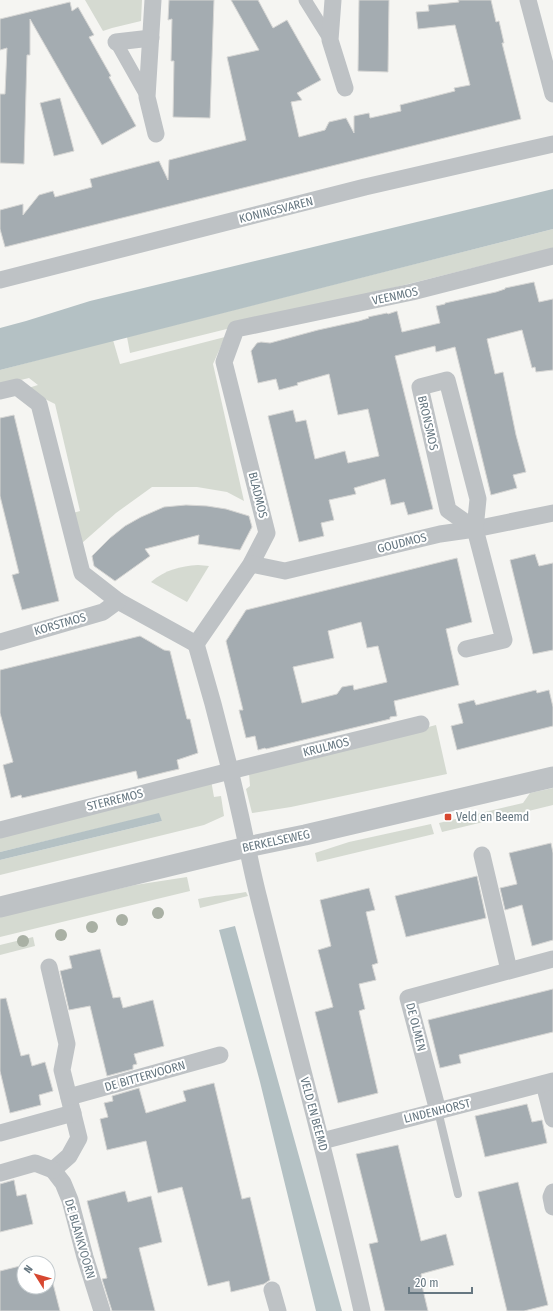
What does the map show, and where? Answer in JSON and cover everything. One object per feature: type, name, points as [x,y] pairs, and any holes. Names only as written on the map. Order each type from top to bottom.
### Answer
[{"type":"street","points":[[147,97],[153,0]]},
{"type":"street","points":[[305,0],[330,40],[345,88]]},
{"type":"street","points":[[330,40],[333,0]]},
{"type":"street","points":[[528,0],[552,89]]},
{"type":"street","points":[[151,38],[116,42],[147,97],[156,134]]},
{"type":"street","name":"KONINGSVAREN","points":[[0,280],[365,187],[553,144]]},
{"type":"street","name":"VEENMOS","points":[[236,329],[412,292],[553,256]]},
{"type":"street","name":"BLADMOS","points":[[196,644],[251,564],[267,533],[224,362],[236,329]]},
{"type":"street","name":"BRONSMOS","points":[[466,649],[504,640],[475,529],[478,499],[447,380],[420,387],[448,510],[475,529]]},
{"type":"street","points":[[0,391],[17,387],[38,404],[82,572],[118,601],[196,644],[210,691],[247,847]]},
{"type":"street","name":"GOUDMOS","points":[[251,564],[285,571],[440,534],[475,529],[553,513]]},
{"type":"street","name":"KORSTMOS","points":[[0,642],[103,612],[118,601]]},
{"type":"street","name":"KRULMOS","points":[[230,771],[421,724]]},
{"type":"street","name":"STERREMOS","points":[[0,830],[230,771]]},
{"type":"street","name":"BERKELSEWEG","points":[[0,907],[247,847],[305,835],[553,777]]},
{"type":"street","name":"VELD EN BEEMD","points":[[247,847],[286,1007],[322,1141],[362,1311]]},
{"type":"street","points":[[482,855],[509,970]]},
{"type":"street","name":"DE OLMEN","points":[[438,1111],[408,998],[553,959]]},
{"type":"street","points":[[0,1173],[35,1163],[53,1170],[69,1156],[79,1138],[62,1070],[67,1044],[49,967]]},
{"type":"street","name":"DE BITTERVOORN","points":[[0,1133],[71,1105],[220,1055]]},
{"type":"street","points":[[548,1082],[553,1119]]},
{"type":"street","name":"LINDENHORST","points":[[322,1141],[548,1082]]},
{"type":"street","name":"DE BLANKVOORN","points":[[53,1170],[63,1183],[70,1200],[85,1258],[102,1311]]},
{"type":"street","points":[[553,1192],[551,1197],[553,1206]]},
{"type":"street","points":[[272,1290],[278,1311]]},
{"type":"lane","points":[[438,1111],[458,1194]]},
{"type":"shaded area","points":[[85,0],[142,0],[141,21],[103,31]]},
{"type":"shaded area","points":[[553,189],[553,229],[0,370],[0,328],[90,301]]},
{"type":"shaded area","points":[[553,229],[553,248],[130,353],[127,337]]},
{"type":"shaded area","points":[[225,337],[213,364],[244,501],[227,492],[197,487],[152,487],[116,513],[82,543],[73,513],[80,511],[55,404],[25,389],[38,385],[29,378],[0,385],[0,370],[113,340],[120,364]]},
{"type":"shaded area","points":[[198,565],[209,566],[187,602],[151,582],[162,574],[173,569]]},
{"type":"shaded area","points":[[436,725],[447,774],[291,807],[252,813],[246,789],[250,786],[249,773]]},
{"type":"shaded area","points":[[211,780],[214,797],[221,796],[224,816],[204,825],[0,875],[0,860],[162,821],[158,814],[0,852],[0,833]]},
{"type":"shaded area","points":[[553,788],[553,805],[442,832],[439,823],[523,803],[530,793]]},
{"type":"shaded area","points":[[159,813],[162,821],[0,860],[0,852]]},
{"type":"shaded area","points":[[431,824],[434,834],[317,862],[315,853],[349,842]]},
{"type":"shaded area","points":[[187,877],[190,891],[0,937],[0,916],[135,885]]},
{"type":"shaded area","points":[[246,892],[248,896],[200,908],[198,899]]},
{"type":"shaded area","points":[[235,926],[342,1311],[316,1311],[260,1082],[219,930]]},
{"type":"shaded area","points":[[33,937],[35,946],[0,955],[0,945]]},
{"type":"building","points":[[169,0],[214,0],[210,118],[173,117],[174,61],[171,61],[172,19],[168,20]]},
{"type":"building","points":[[231,0],[258,0],[273,28],[287,20],[321,80],[297,93],[302,100],[291,102],[299,137],[325,130],[329,122],[346,118],[354,133],[354,116],[369,113],[370,118],[401,111],[400,105],[455,91],[454,88],[470,85],[455,25],[418,29],[416,12],[429,11],[428,5],[459,2],[458,0],[491,0],[496,22],[499,21],[504,43],[502,43],[521,119],[5,247],[0,229],[0,210],[23,204],[23,215],[39,195],[53,191],[55,197],[92,187],[90,179],[159,161],[168,180],[169,160],[246,140],[227,57],[259,50]]},
{"type":"building","points":[[359,0],[389,0],[388,72],[358,71]]},
{"type":"building","points":[[70,2],[72,11],[78,7],[94,35],[89,37],[111,76],[109,77],[136,126],[102,145],[30,19],[30,55],[27,55],[24,164],[0,163],[0,94],[5,94],[7,48],[0,50],[0,19]]},
{"type":"building","points":[[60,98],[74,151],[54,156],[40,103]]},
{"type":"building","points":[[534,282],[539,302],[553,299],[553,370],[536,372],[535,367],[532,368],[522,330],[487,339],[495,374],[503,372],[516,435],[526,472],[513,475],[517,488],[491,495],[455,347],[436,352],[435,346],[395,356],[433,509],[408,515],[404,502],[391,505],[385,479],[354,488],[356,494],[329,500],[334,520],[321,523],[324,536],[299,542],[268,416],[293,410],[296,422],[306,420],[315,459],[345,451],[348,463],[379,456],[368,409],[338,415],[329,374],[279,390],[276,379],[258,383],[251,351],[257,343],[270,343],[359,321],[369,318],[368,317],[397,311],[402,332],[440,323],[436,306]]},
{"type":"building","points":[[14,415],[59,601],[22,610],[12,575],[19,573],[0,496],[0,418]]},
{"type":"building","points":[[186,505],[226,509],[249,516],[252,527],[240,550],[198,544],[199,535],[145,549],[150,556],[115,581],[94,566],[92,556],[110,538],[125,526],[164,507]]},
{"type":"building","points":[[535,554],[539,566],[553,563],[553,650],[533,654],[510,560]]},
{"type":"building","points":[[457,558],[472,622],[446,629],[459,685],[394,701],[397,716],[390,717],[390,719],[258,750],[255,736],[246,738],[239,710],[243,710],[226,641],[246,610]],"holes":[[[361,622],[367,648],[378,646],[387,682],[354,690],[353,685],[342,687],[337,694],[302,703],[293,667],[334,658],[328,631]]]},
{"type":"building","points":[[140,636],[164,650],[170,651],[187,719],[190,719],[198,753],[177,760],[179,769],[138,779],[136,771],[22,798],[21,795],[11,798],[3,765],[13,762],[0,713],[0,670]]},
{"type":"building","points":[[536,690],[537,693],[549,690],[553,707],[553,726],[457,750],[451,726],[463,723],[458,704],[474,700],[476,705]]},
{"type":"building","points":[[551,843],[553,853],[553,940],[532,946],[522,905],[505,910],[500,888],[517,884],[509,853]]},
{"type":"building","points":[[477,876],[486,918],[406,937],[395,896]]},
{"type":"building","points":[[369,888],[375,910],[366,912],[378,963],[372,965],[376,980],[359,984],[365,1009],[359,1011],[378,1093],[338,1103],[315,1012],[333,1007],[318,950],[331,946],[320,900]]},
{"type":"building","points":[[100,949],[113,998],[120,997],[123,1008],[153,1000],[164,1046],[134,1054],[137,1064],[133,1065],[133,1069],[107,1076],[90,1006],[69,1010],[60,971],[72,968],[69,956]]},
{"type":"building","points":[[553,989],[553,1032],[459,1055],[461,1063],[440,1068],[428,1020]]},
{"type":"building","points":[[6,998],[21,1056],[29,1054],[32,1066],[45,1062],[53,1091],[39,1095],[41,1105],[10,1113],[0,1071],[0,999]]},
{"type":"building","points":[[214,1083],[242,1199],[250,1197],[270,1280],[264,1284],[231,1292],[229,1281],[208,1286],[182,1187],[158,1193],[146,1141],[107,1150],[100,1119],[108,1117],[104,1103],[113,1101],[112,1096],[139,1088],[146,1113],[186,1101],[183,1091]]},
{"type":"building","points":[[527,1104],[532,1122],[542,1120],[547,1143],[485,1157],[475,1116]]},
{"type":"building","points":[[398,1145],[421,1241],[446,1234],[454,1265],[421,1274],[428,1311],[385,1311],[369,1244],[378,1242],[356,1154]]},
{"type":"building","points":[[14,1180],[17,1196],[26,1194],[33,1224],[0,1232],[0,1184]]},
{"type":"building","points":[[518,1182],[548,1305],[524,1311],[507,1311],[478,1192]]},
{"type":"building","points":[[125,1191],[128,1202],[151,1196],[162,1242],[139,1248],[155,1311],[112,1311],[102,1279],[107,1278],[87,1201]]},
{"type":"building","points":[[16,1267],[16,1295],[56,1295],[60,1311],[0,1311],[0,1271]]},
{"type":"place","name":"Veld en Beemd","points":[[448,817]]}]
